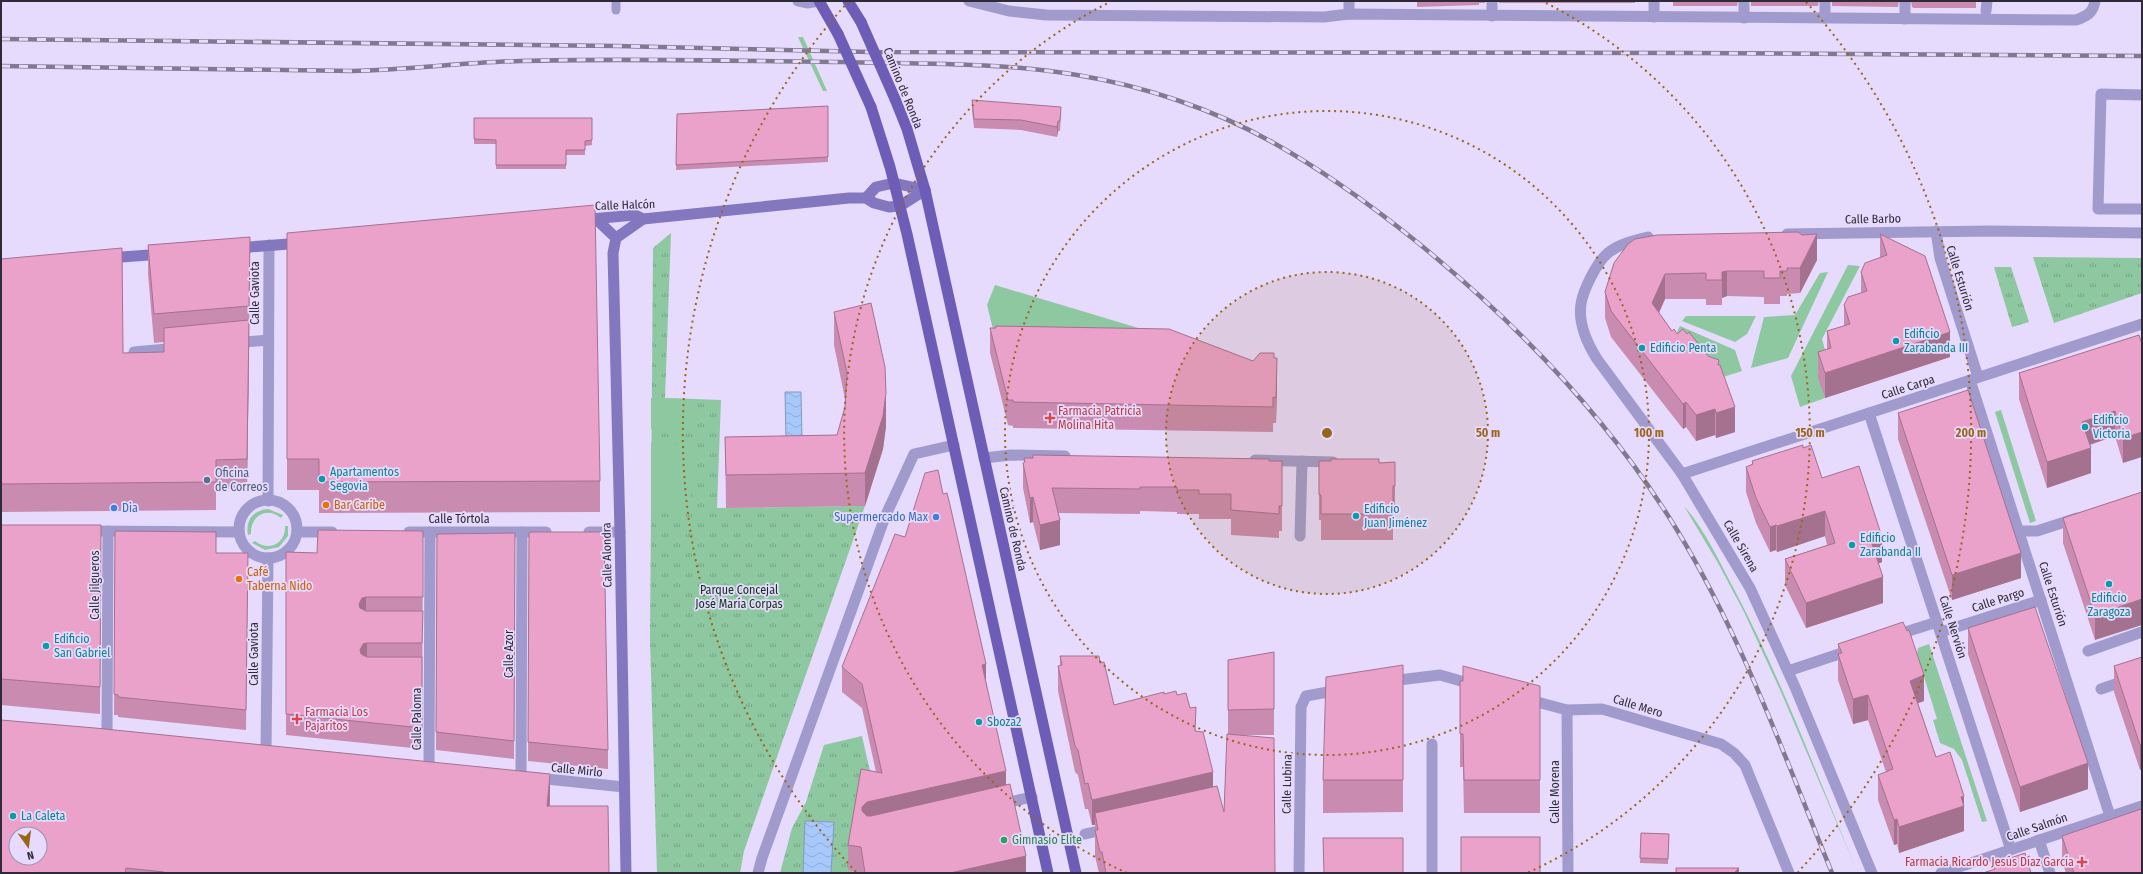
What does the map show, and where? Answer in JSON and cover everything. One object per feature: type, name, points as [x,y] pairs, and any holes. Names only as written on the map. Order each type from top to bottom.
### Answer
[{"type":"main road","points":[[819,1],[838,34],[871,107],[894,183],[954,445],[1048,873]]},
{"type":"main road","name":"Camino de Ronda","points":[[848,1],[861,22],[895,99],[907,129],[925,190],[1076,873]]},
{"type":"main road","points":[[866,198],[876,187],[894,183],[925,190]]},
{"type":"main road","points":[[900,206],[925,190]]},
{"type":"main road","name":"Calle Halcón","points":[[572,221],[635,215],[643,219],[818,200],[866,198],[874,203],[889,207],[900,206]]},
{"type":"main road","points":[[596,219],[616,238],[643,219]]},
{"type":"main road","name":"Calle Alondra","points":[[616,238],[613,253],[626,873]]},
{"type":"main road","points":[[222,249],[311,242]]},
{"type":"main road","points":[[96,259],[175,253]]},
{"type":"street","points":[[798,1],[807,3],[819,1]]},
{"type":"street","points":[[969,1],[1009,11],[1046,15],[1324,17],[1349,14],[2076,20],[2088,15],[2093,10],[2095,1]]},
{"type":"street","points":[[1349,1],[1349,14]]},
{"type":"street","points":[[1492,1],[1492,16]]},
{"type":"street","points":[[1654,1],[1654,17]]},
{"type":"street","points":[[1744,1],[1744,18]]},
{"type":"street","points":[[1825,1],[1825,18]]},
{"type":"street","points":[[1905,1],[1905,19]]},
{"type":"street","points":[[2142,95],[2101,94],[2098,209],[2142,209]]},
{"type":"street","name":"Calle Barbo","points":[[1774,234],[1936,231],[2142,233]]},
{"type":"street","name":"Calle Esturión","points":[[1936,231],[1936,243],[1940,258],[2019,531],[2110,816]]},
{"type":"street","name":"Calle Sirena","points":[[1660,236],[1632,241],[1608,254],[1589,279],[1581,304],[1582,326],[1597,359],[1682,474],[1750,588],[1788,671],[1872,873]]},
{"type":"street","name":"Calle Gaviota","points":[[268,501],[269,245]]},
{"type":"street","name":"Calle Carpa","points":[[1682,474],[2142,324]]},
{"type":"street","name":"Calle Gaviota","points":[[227,344],[268,340]]},
{"type":"street","points":[[134,352],[188,347]]},
{"type":"street","name":"Calle Nervión","points":[[1869,413],[2011,850]]},
{"type":"street","points":[[758,873],[764,850],[885,517],[914,454],[954,445]]},
{"type":"street","points":[[984,458],[1011,455],[1074,456]]},
{"type":"street","points":[[1247,460],[1347,462]]},
{"type":"street","points":[[1300,536],[1302,461]]},
{"type":"street","points":[[268,501],[283,505],[289,510],[296,524],[297,532],[290,547],[276,557],[268,558],[252,553],[241,540],[239,532],[242,516],[247,510],[253,504],[268,501]]},
{"type":"street","points":[[2019,531],[2037,531],[2091,514]]},
{"type":"street","points":[[77,531],[239,532]]},
{"type":"street","name":"Calle Jilgueros","points":[[92,733],[111,735],[108,531]]},
{"type":"street","points":[[297,532],[343,532]]},
{"type":"street","name":"Calle Tórtola","points":[[398,532],[560,532]]},
{"type":"street","name":"Calle Paloma","points":[[414,766],[433,768],[430,671],[430,532]]},
{"type":"street","name":"Calle Azor","points":[[517,776],[522,532]]},
{"type":"street","points":[[575,532],[620,532]]},
{"type":"street","name":"Calle Gaviota","points":[[266,751],[268,558]]},
{"type":"street","name":"Calle Pargo","points":[[1882,640],[1939,627],[2041,600]]},
{"type":"street","points":[[417,626],[430,625]]},
{"type":"street","points":[[2088,651],[2142,632]]},
{"type":"street","points":[[1788,671],[1860,647]]},
{"type":"street","name":"Calle Paloma","points":[[417,671],[430,671]]},
{"type":"street","points":[[2101,689],[2142,675]]},
{"type":"street","points":[[1375,683],[1406,678],[1440,676],[1483,687]]},
{"type":"street","name":"Calle Lubina","points":[[1299,873],[1301,707],[1306,696],[1352,688]]},
{"type":"street","name":"Calle Mero","points":[[1514,695],[1567,710],[1602,709],[1721,744],[1734,753],[1745,765],[1789,873]]},
{"type":"street","name":"Calle Morena","points":[[1567,710],[1568,873]]},
{"type":"street","points":[[1432,744],[1432,873]]},
{"type":"street","name":"Calle Mirlo","points":[[517,776],[624,788]]},
{"type":"street","points":[[990,807],[1032,797]]},
{"type":"street","name":"Calle Salmón","points":[[1941,873],[2142,806]]},
{"type":"street","points":[[1085,834],[1116,827]]},
{"type":"street","points":[[2040,840],[2050,873]]},
{"type":"green space","points":[[798,37],[803,37],[827,91],[823,91]]},
{"type":"green space","name":"Parque Concejal José María Corpas","points":[[671,233],[665,398],[721,400],[717,508],[865,506],[744,851],[740,873],[657,873],[650,641],[653,248]]},
{"type":"green space","points":[[2033,257],[2142,258],[2142,293],[2054,323]]},
{"type":"green space","points":[[1848,265],[1860,266],[1822,339],[1828,361],[1819,378],[1825,398],[1800,407],[1791,376]]},
{"type":"green space","points":[[1994,267],[2011,267],[2029,322],[2012,327]]},
{"type":"green space","points":[[1828,272],[1788,358],[1751,368],[1764,317],[1795,315],[1820,273]]},
{"type":"green space","points":[[995,285],[1195,345],[996,341],[987,305]]},
{"type":"green space","points":[[1686,316],[1756,316],[1747,334],[1735,342],[1682,321]]},
{"type":"green space","points":[[1680,326],[1735,350],[1742,371],[1723,377],[1709,373],[1677,332]]},
{"type":"green space","points":[[651,398],[695,399],[694,431],[651,429]]},
{"type":"green space","points":[[2001,410],[2036,521],[2030,523],[1995,412]]},
{"type":"green space","points":[[651,443],[695,444],[690,510],[651,513]]},
{"type":"green space","points":[[1684,506],[1711,546],[1768,658],[1858,873],[1781,692],[1744,612],[1718,563]]},
{"type":"green space","points":[[268,509],[283,515],[281,518],[270,513],[260,515],[253,522],[251,534],[248,535],[247,530],[249,520],[259,511]]},
{"type":"green space","points":[[285,526],[288,526],[288,536],[279,547],[265,550],[252,543],[255,541],[265,546],[270,546],[279,542],[285,532]]},
{"type":"green space","points":[[1929,644],[1987,821],[1982,822],[1962,760],[1954,749],[1940,743],[1933,720],[1937,719],[1917,654],[1918,648]]},
{"type":"green space","points":[[862,736],[874,789],[861,790],[848,865],[861,867],[861,873],[780,873],[792,828],[806,802],[824,745]]},
{"type":"water","points":[[785,392],[801,392],[802,439],[786,440]]},
{"type":"water","points":[[805,821],[834,822],[831,873],[803,873]]},
{"type":"building","points":[[972,100],[1061,107],[1060,121],[1058,121],[1057,127],[1021,120],[974,119]]},
{"type":"building","points":[[828,106],[828,157],[676,165],[677,114]]},
{"type":"building","points":[[474,118],[592,118],[592,140],[585,141],[585,150],[566,150],[566,165],[496,165],[496,140],[474,139]]},
{"type":"building","points":[[595,205],[600,481],[319,482],[319,459],[287,459],[287,233]]},
{"type":"building","points":[[1798,232],[1802,235],[1817,234],[1800,268],[1787,268],[1787,271],[1780,271],[1780,278],[1764,278],[1764,271],[1722,272],[1722,280],[1706,280],[1706,273],[1665,274],[1652,303],[1672,331],[1674,329],[1677,334],[1683,329],[1687,334],[1689,332],[1708,356],[1719,360],[1718,365],[1720,365],[1735,407],[1716,413],[1715,409],[1696,415],[1686,402],[1683,404],[1611,311],[1605,292],[1614,263],[1628,244],[1635,239],[1657,235]]},
{"type":"building","name":"Edificio Zarabanda III","points":[[1880,234],[1925,256],[1950,332],[1825,373],[1818,352],[1831,348],[1827,331],[1850,324],[1844,305],[1848,297],[1867,291],[1861,272],[1865,263],[1887,255]]},
{"type":"building","points":[[250,237],[249,306],[154,314],[148,245]]},
{"type":"building","points":[[122,248],[123,353],[164,352],[164,328],[249,320],[247,459],[216,460],[216,482],[1,484],[1,259]]},
{"type":"building","points":[[871,303],[885,367],[886,393],[883,416],[865,473],[726,475],[725,437],[837,435],[845,407],[847,373],[834,312]]},
{"type":"building","points":[[996,326],[1169,329],[1253,361],[1260,353],[1274,353],[1274,358],[1277,358],[1276,398],[1273,397],[1273,407],[1013,402],[1013,400],[1008,400],[990,328],[996,328]]},
{"type":"building","name":"Edificio Victoria","points":[[2139,335],[2142,344],[2142,432],[2123,438],[2115,411],[2082,422],[2091,448],[2047,462],[2019,373]]},
{"type":"building","points":[[1968,390],[2021,553],[1952,575],[1898,413]]},
{"type":"building","points":[[1803,445],[1803,448],[1811,445],[1822,478],[1859,466],[1882,537],[1871,541],[1883,577],[1806,603],[1785,559],[1835,543],[1825,511],[1770,527],[1756,498],[1746,467],[1753,464],[1752,461]]},
{"type":"building","points":[[1033,455],[1269,459],[1269,461],[1282,461],[1282,506],[1279,506],[1279,514],[1231,510],[1231,494],[1199,494],[1199,490],[1177,490],[1177,487],[1140,487],[1140,489],[1052,488],[1060,520],[1040,525],[1033,497],[1030,498],[1023,463],[1025,462],[1024,458],[1033,458]]},
{"type":"building","points":[[1331,459],[1379,459],[1379,463],[1395,462],[1393,514],[1321,514],[1321,495],[1319,495],[1319,461],[1331,461]]},
{"type":"building","points":[[938,470],[943,494],[947,493],[950,505],[986,664],[982,665],[1006,771],[867,802],[862,807],[862,811],[867,816],[871,816],[1010,784],[1026,856],[950,873],[865,873],[861,847],[848,845],[861,769],[882,773],[862,684],[842,667],[895,534],[905,537],[925,473]]},
{"type":"building","name":"Edificio Zaragoza","points":[[2142,492],[2142,599],[2095,615],[2063,518]]},
{"type":"building","points":[[1,525],[101,525],[100,687],[1,679]]},
{"type":"building","points":[[318,530],[423,531],[423,597],[366,597],[362,598],[359,604],[360,608],[366,611],[423,611],[422,643],[367,643],[363,644],[360,650],[361,654],[367,657],[422,657],[422,728],[286,714],[286,552],[317,553]]},
{"type":"building","points":[[115,531],[216,532],[216,553],[248,553],[246,710],[118,697],[118,695],[114,694]]},
{"type":"building","points":[[604,532],[608,750],[528,742],[529,533]]},
{"type":"building","points":[[515,533],[514,741],[436,732],[437,534]]},
{"type":"building","points":[[2035,607],[2088,763],[2020,787],[1968,628]]},
{"type":"building","points":[[1903,622],[1907,631],[1909,630],[1924,675],[1910,681],[1936,757],[1950,752],[1964,796],[1961,797],[1964,806],[1899,827],[1897,819],[1894,820],[1878,775],[1893,769],[1868,695],[1853,699],[1838,654],[1842,653],[1838,644]]},
{"type":"building","points":[[1274,652],[1274,709],[1228,710],[1228,660]]},
{"type":"building","points":[[1060,656],[1099,656],[1100,663],[1104,662],[1114,705],[1164,692],[1164,694],[1176,691],[1177,695],[1186,693],[1190,708],[1196,707],[1195,731],[1203,732],[1213,772],[1092,800],[1088,783],[1085,784],[1078,750],[1075,746],[1058,666],[1062,665]]},
{"type":"building","points":[[2142,657],[2142,744],[2140,745],[2114,666]]},
{"type":"building","points":[[1403,665],[1403,780],[1323,780],[1326,677]]},
{"type":"building","points":[[1463,666],[1540,686],[1540,780],[1464,780],[1463,734],[1460,734],[1460,681],[1463,681]]},
{"type":"building","points":[[1,720],[95,728],[550,774],[547,806],[608,806],[609,873],[164,873],[126,868],[125,873],[1,873]]},
{"type":"building","points":[[1227,734],[1274,738],[1275,873],[1106,873],[1102,852],[1100,852],[1095,830],[1098,830],[1095,813],[1217,786],[1224,812]]},
{"type":"building","points":[[2141,809],[2142,873],[2074,873],[2062,836]]},
{"type":"building","points":[[1641,833],[1669,834],[1668,859],[1640,858]]},
{"type":"building","points":[[1461,837],[1540,837],[1540,873],[1461,873]]},
{"type":"building","points":[[1323,838],[1403,838],[1403,873],[1324,873]]},
{"type":"building","points":[[2025,853],[2031,873],[1983,873],[1995,869],[1993,864]]},
{"type":"building","points":[[1676,868],[1739,868],[1734,873],[1676,873]]},
{"type":"railway","points":[[1,39],[617,46],[870,52],[1690,53],[2142,56]]},
{"type":"railway","points":[[1,66],[352,71],[479,63],[561,60],[682,60],[960,64],[1048,71],[1127,85],[1178,100],[1226,119],[1272,142],[1327,175],[1412,238],[1450,270],[1523,337],[1590,410],[1621,448],[1650,488],[1677,530],[1722,612],[1761,698],[1832,873]]},
{"type":"place","name":"Edificio Zarabanda III","points":[[1896,341]]},
{"type":"place","name":"Edificio Penta","points":[[1642,348]]},
{"type":"place","name":"Farmacia Patricia Molina Hita","points":[[1050,418]]},
{"type":"place","name":"Edificio Victoria","points":[[2085,427]]},
{"type":"place","name":"Apartamentos Segovia","points":[[322,479]]},
{"type":"place","name":"Oficina de Correos","points":[[207,480]]},
{"type":"place","name":"Bar Caribe","points":[[326,505]]},
{"type":"place","name":"Dia","points":[[114,508]]},
{"type":"place","name":"Edificio Juan Jiménez","points":[[1356,516]]},
{"type":"place","name":"Supermercado Max","points":[[936,517]]},
{"type":"place","name":"Edificio Zarabanda II","points":[[1852,545]]},
{"type":"place","name":"Café Taberna Nido","points":[[239,579]]},
{"type":"place","name":"Edificio Zaragoza","points":[[2109,584]]},
{"type":"place","name":"Edificio San Gabriel","points":[[46,646]]},
{"type":"place","name":"Farmacia Los Pajaritos","points":[[297,719]]},
{"type":"place","name":"Sboza2","points":[[979,722]]},
{"type":"place","name":"La Caleta","points":[[13,816]]},
{"type":"place","name":"Gimnasio Elite","points":[[1004,840]]},
{"type":"place","name":"Farmacia Ricardo Jesús Díaz García","points":[[2082,862]]}]
